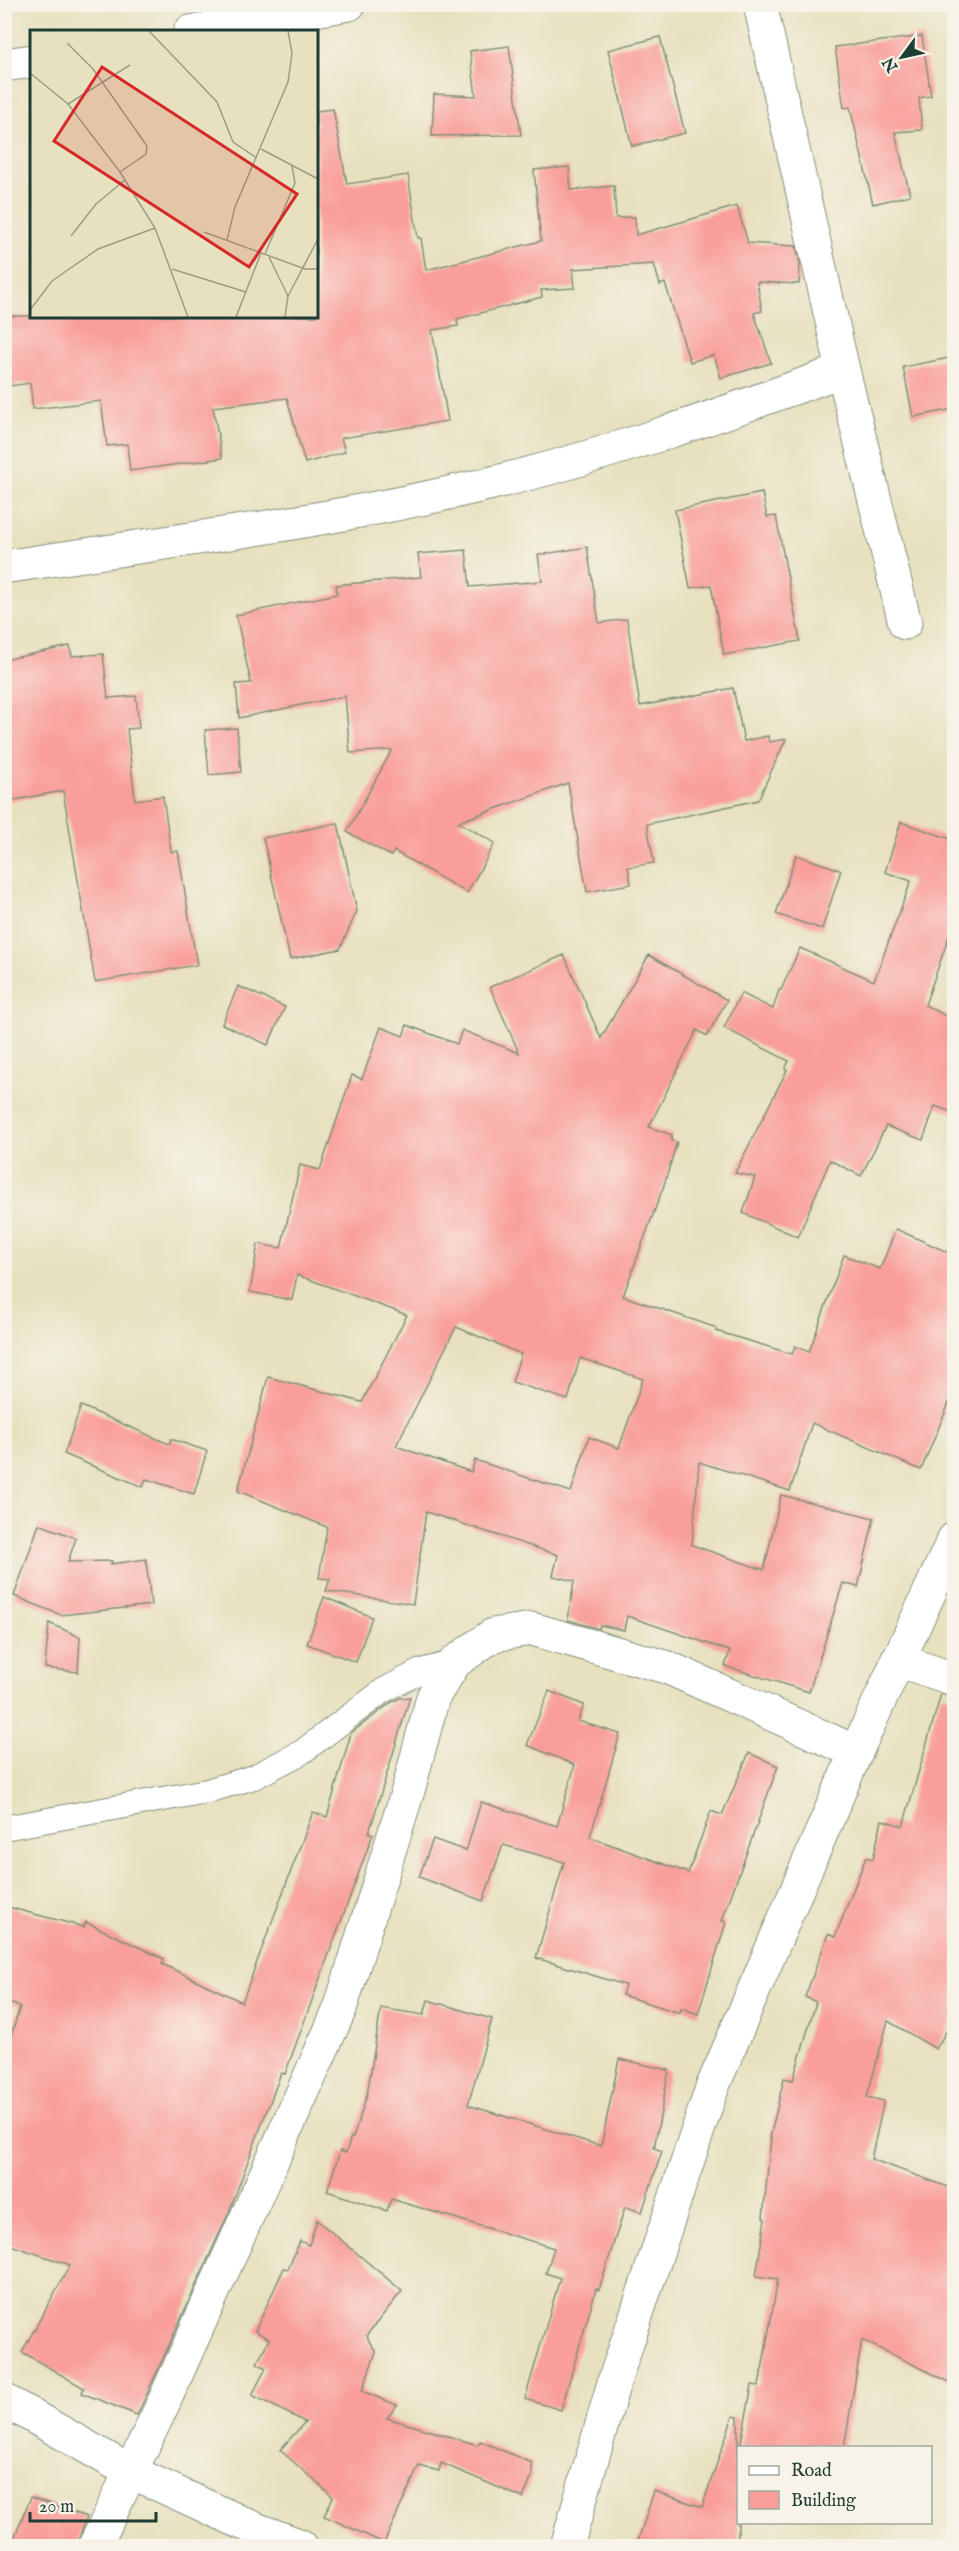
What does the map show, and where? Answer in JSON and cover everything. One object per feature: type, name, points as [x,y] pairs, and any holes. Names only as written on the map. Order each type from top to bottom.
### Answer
[{"type":"street","points":[[201,30],[349,4]]},
{"type":"street","points":[[760,4],[843,370],[906,623]]},
{"type":"street","points":[[4,66],[30,61]]},
{"type":"street","points":[[4,567],[322,519],[489,484],[697,424],[843,370]]},
{"type":"street","points":[[567,2547],[615,2379],[712,2088],[856,1752],[954,1539]]},
{"type":"street","points":[[95,2547],[340,2009],[409,1787],[433,1697],[455,1662],[493,1635],[532,1629],[669,1668],[856,1752]]},
{"type":"street","points":[[897,1660],[954,1679]]},
{"type":"street","points":[[4,2400],[131,2472],[258,2530],[301,2547]]},
{"type":"lane","points":[[4,1828],[207,1791],[254,1777],[302,1752],[384,1690],[421,1671],[455,1662]]},
{"type":"building","points":[[922,36],[931,96],[919,98],[922,130],[895,132],[910,195],[873,204],[850,107],[844,108],[835,47]]},
{"type":"building","points":[[660,37],[685,133],[632,146],[608,50]]},
{"type":"building","points":[[509,46],[521,135],[432,136],[434,94],[476,96],[470,51]]},
{"type":"building","points":[[333,109],[347,184],[408,175],[418,238],[421,238],[426,270],[541,241],[534,170],[569,167],[571,190],[614,186],[616,218],[635,217],[636,235],[737,206],[748,243],[796,246],[800,264],[799,284],[757,282],[762,311],[754,313],[771,363],[721,378],[714,355],[690,362],[665,283],[660,285],[654,264],[573,269],[575,288],[541,290],[542,297],[457,319],[458,326],[432,330],[448,421],[341,438],[345,452],[305,463],[287,398],[213,407],[222,458],[130,471],[127,444],[107,446],[101,401],[33,409],[30,383],[10,386],[4,316],[30,316],[30,318],[318,318],[318,111]]},
{"type":"building","points":[[954,357],[954,409],[913,417],[903,367]]},
{"type":"building","points":[[762,493],[767,517],[776,516],[800,641],[724,655],[711,585],[690,588],[675,510]]},
{"type":"building","points":[[587,547],[599,623],[627,619],[640,706],[733,688],[744,741],[768,736],[769,742],[786,739],[758,800],[647,824],[654,863],[628,867],[631,884],[587,892],[568,783],[458,822],[495,843],[467,893],[394,851],[391,856],[347,832],[392,750],[350,753],[345,696],[239,718],[236,684],[251,683],[236,615],[337,594],[336,585],[421,577],[418,554],[466,550],[470,587],[542,581],[538,555]]},
{"type":"building","points":[[70,646],[72,656],[103,654],[108,698],[136,696],[139,728],[127,729],[135,800],[163,796],[171,852],[178,851],[197,965],[95,982],[63,791],[4,802],[4,660]]},
{"type":"building","points":[[237,728],[241,772],[209,775],[205,730]]},
{"type":"building","points":[[901,822],[954,840],[954,922],[925,1005],[954,1020],[954,1113],[935,1106],[923,1140],[886,1126],[861,1176],[830,1160],[798,1237],[743,1213],[755,1177],[735,1173],[787,1070],[785,1069],[789,1061],[724,1028],[741,993],[773,1009],[779,990],[800,948],[874,981],[911,881],[885,872]]},
{"type":"building","points":[[338,823],[357,911],[340,949],[290,959],[263,838]]},
{"type":"building","points":[[796,855],[841,870],[822,929],[776,914]]},
{"type":"building","points":[[564,955],[601,1038],[649,955],[727,1000],[707,1036],[697,1030],[649,1127],[672,1135],[671,1141],[677,1142],[664,1185],[623,1296],[717,1328],[716,1331],[792,1354],[795,1346],[809,1352],[844,1255],[880,1269],[896,1229],[954,1255],[954,1391],[921,1470],[812,1423],[790,1491],[699,1462],[692,1545],[764,1570],[781,1495],[874,1518],[858,1587],[843,1583],[809,1692],[725,1666],[730,1651],[627,1616],[624,1630],[600,1625],[599,1629],[568,1620],[574,1581],[553,1576],[558,1555],[426,1512],[413,1604],[326,1591],[330,1579],[319,1578],[327,1527],[238,1491],[268,1377],[362,1402],[407,1315],[297,1275],[292,1300],[250,1292],[258,1244],[281,1248],[300,1165],[320,1170],[352,1075],[362,1079],[381,1027],[403,1036],[407,1025],[457,1044],[462,1030],[519,1053],[490,987]],"holes":[[[456,1327],[521,1354],[512,1382],[568,1400],[580,1358],[643,1379],[619,1448],[589,1437],[571,1492],[475,1460],[471,1472],[396,1446]]]},
{"type":"building","points":[[238,986],[285,1007],[268,1045],[222,1024]]},
{"type":"building","points":[[81,1406],[169,1444],[171,1439],[207,1451],[194,1494],[146,1479],[143,1487],[64,1454]]},
{"type":"building","points":[[39,1524],[76,1538],[68,1562],[112,1561],[111,1564],[146,1559],[151,1605],[61,1615],[14,1596]]},
{"type":"building","points":[[324,1597],[372,1617],[356,1662],[307,1644]]},
{"type":"building","points":[[49,1623],[80,1637],[78,1672],[45,1668]]},
{"type":"building","points":[[549,1691],[584,1705],[578,1721],[620,1734],[590,1837],[688,1873],[711,1811],[722,1815],[749,1753],[778,1766],[722,1921],[726,1922],[698,2014],[681,2008],[680,2013],[622,1995],[625,1985],[536,1958],[564,1862],[503,1845],[483,1901],[419,1877],[433,1839],[466,1851],[481,1802],[557,1826],[575,1765],[527,1745]]},
{"type":"building","points":[[941,1694],[954,1697],[954,2018],[936,2049],[888,2021],[867,2097],[884,2101],[871,2159],[954,2189],[954,2384],[862,2340],[844,2446],[740,2446],[752,2385],[759,2386],[778,2279],[756,2276],[765,2219],[763,2218],[770,2138],[784,2078],[793,2080],[816,2002],[805,1997],[828,1934],[835,1937],[866,1857],[873,1859],[882,1820],[903,1826]]},
{"type":"building","points":[[410,1697],[369,1833],[373,1834],[285,2074],[281,2073],[229,2212],[146,2396],[137,2415],[82,2393],[84,2388],[22,2352],[70,2265],[4,2243],[4,2058],[20,2007],[4,2001],[4,1906],[84,1927],[86,1922],[164,1959],[162,1964],[242,2002],[313,1812],[327,1817],[351,1733],[392,1702]]},
{"type":"building","points":[[428,2000],[492,2019],[468,2105],[601,2146],[619,2059],[669,2070],[654,2148],[662,2151],[642,2212],[625,2207],[599,2290],[596,2289],[561,2410],[525,2399],[560,2278],[546,2273],[554,2248],[391,2199],[387,2211],[327,2191],[340,2151],[346,2153],[351,2137],[353,2138],[367,2095],[381,2008],[424,2015]]},
{"type":"building","points":[[317,2220],[402,2291],[366,2336],[376,2352],[362,2391],[397,2405],[387,2418],[478,2445],[480,2441],[532,2463],[532,2477],[523,2498],[441,2463],[439,2471],[419,2466],[384,2543],[324,2516],[333,2497],[280,2450],[305,2422],[252,2395],[266,2368],[257,2363],[269,2339],[255,2331],[284,2268],[288,2269],[300,2241],[309,2245]]},
{"type":"building","points":[[733,2416],[738,2417],[738,2547],[636,2547],[654,2491],[702,2507]]},
{"type":"building","points":[[31,2497],[87,2517],[76,2547],[10,2547]]}]
